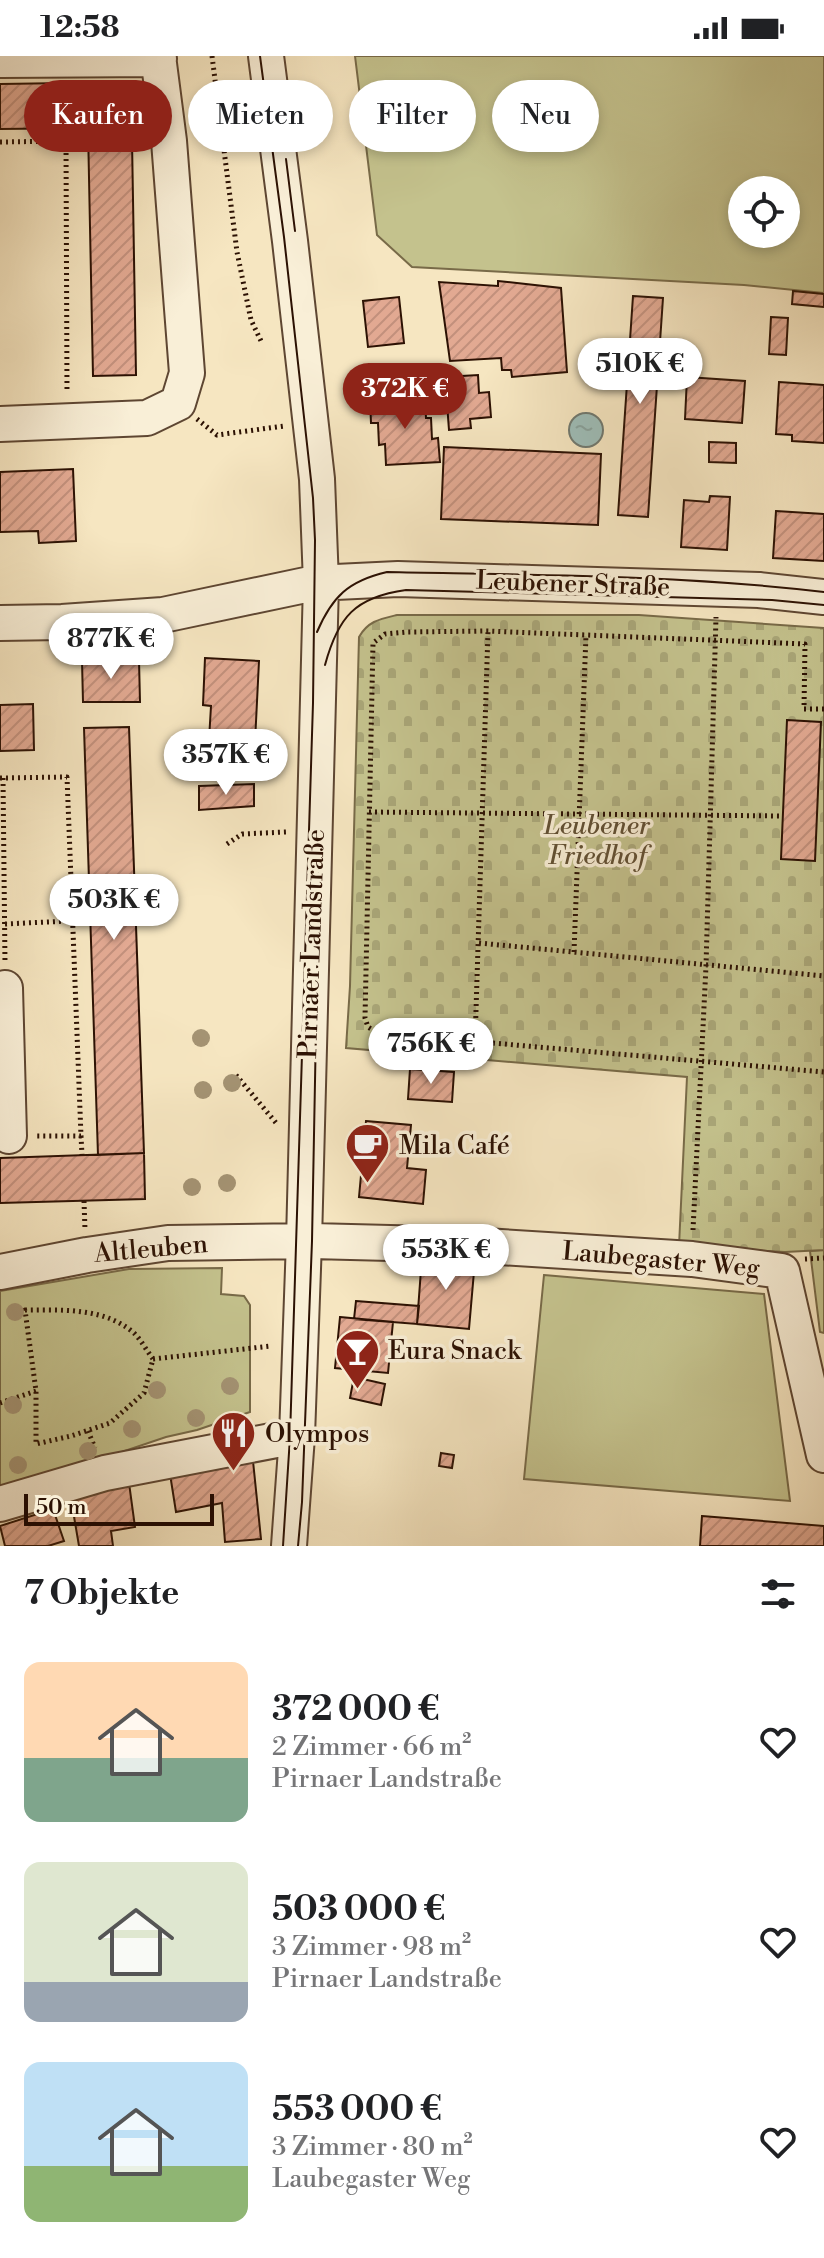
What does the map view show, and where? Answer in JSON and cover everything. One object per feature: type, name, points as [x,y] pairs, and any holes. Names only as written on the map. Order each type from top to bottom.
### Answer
[{"type":"street","name":"Pirnaer Landstraße","points":[[266,56],[311,422],[320,522],[321,583],[304,1241],[297,1436],[289,1546]]},
{"type":"street","points":[[0,60],[158,58],[169,141],[187,373],[178,403],[147,418],[0,424]]},
{"type":"street","name":"Leubener Straße","points":[[0,623],[163,615],[321,583],[398,579],[767,590],[824,597]]},
{"type":"street","points":[[5,988],[11,1136]]},
{"type":"street","name":"Laubegaster Weg","points":[[304,1241],[468,1245],[692,1259],[782,1271],[824,1455]]},
{"type":"street","name":"Altleuben","points":[[0,1272],[168,1243],[304,1241]]},
{"type":"street","points":[[0,1504],[105,1473],[297,1436]]},
{"type":"path","points":[[212,56],[237,252],[251,320],[261,341]]},
{"type":"path","points":[[0,142],[24,142]]},
{"type":"path","points":[[66,152],[67,422]]},
{"type":"path","points":[[178,403],[217,435],[311,422]]},
{"type":"path","points":[[692,1259],[706,966],[716,589]]},
{"type":"path","points":[[824,709],[804,709],[805,644],[488,631],[385,634],[373,643],[365,1018],[368,1027],[378,1033],[824,1072]]},
{"type":"path","points":[[475,1042],[488,631]]},
{"type":"path","points":[[574,952],[586,635]]},
{"type":"path","points":[[5,988],[1,778],[67,777],[82,1155]]},
{"type":"path","points":[[369,812],[783,816]]},
{"type":"path","points":[[227,844],[242,834],[286,832]]},
{"type":"path","points":[[136,917],[167,917]]},
{"type":"path","points":[[5,924],[90,920]]},
{"type":"path","points":[[479,943],[824,976]]},
{"type":"path","points":[[236,1075],[277,1124]]},
{"type":"path","points":[[11,1136],[81,1136]]},
{"type":"path","points":[[25,1310],[93,1313],[115,1321],[134,1334],[153,1359],[144,1393],[110,1423],[36,1444],[36,1391],[25,1310]]},
{"type":"path","points":[[153,1359],[300,1343]]},
{"type":"path","points":[[0,1403],[36,1391]]},
{"type":"green space","points":[[355,56],[824,56],[824,293],[744,285],[412,267],[377,235],[367,152],[476,152],[476,80],[358,80]]},
{"type":"green space","name":"Leubener Friedhof","points":[[397,615],[639,615],[824,628],[824,1250],[785,1252],[679,1246],[687,1077],[346,1048],[359,637],[370,624]]},
{"type":"green space","points":[[824,1250],[824,1333],[820,1332],[810,1251]]},
{"type":"green space","points":[[222,1268],[221,1294],[244,1296],[250,1305],[250,1412],[0,1493],[0,1291],[129,1269]]},
{"type":"green space","points":[[544,1275],[764,1294],[790,1501],[524,1479]]},
{"type":"water","points":[[586,413],[598,418],[603,430],[598,442],[586,447],[574,442],[569,430],[574,418]]},
{"type":"building","points":[[0,84],[24,84],[24,129],[0,129]]},
{"type":"building","points":[[88,152],[132,152],[136,375],[93,376]]},
{"type":"building","points":[[498,281],[561,288],[567,372],[512,377],[511,370],[502,370],[501,358],[450,361],[439,282],[498,286]]},
{"type":"building","points":[[793,291],[824,294],[824,307],[792,304]]},
{"type":"building","points":[[633,296],[663,298],[648,517],[618,515]]},
{"type":"building","points":[[399,297],[404,343],[368,347],[363,301]]},
{"type":"building","points":[[771,317],[788,318],[786,355],[769,354]]},
{"type":"building","points":[[478,375],[479,393],[489,392],[491,417],[470,419],[471,428],[449,430],[445,377]]},
{"type":"building","points":[[687,377],[745,381],[742,423],[685,419]]},
{"type":"building","points":[[779,382],[824,385],[824,443],[792,441],[792,435],[776,434]]},
{"type":"building","points":[[425,397],[426,418],[431,418],[432,439],[438,438],[440,462],[386,465],[385,444],[379,445],[378,423],[371,423],[370,400]]},
{"type":"building","points":[[709,442],[736,443],[736,463],[709,462]]},
{"type":"building","points":[[444,447],[601,454],[598,525],[441,519]]},
{"type":"building","points":[[73,469],[76,541],[39,543],[38,531],[0,532],[0,472]]},
{"type":"building","points":[[710,496],[730,497],[727,550],[681,547],[684,500],[709,502]]},
{"type":"building","points":[[776,511],[824,514],[824,561],[773,558]]},
{"type":"building","points":[[205,658],[259,661],[255,742],[209,740],[211,706],[203,705]]},
{"type":"building","points":[[139,660],[140,702],[83,702],[82,661]]},
{"type":"building","points":[[33,704],[34,750],[0,751],[0,705]]},
{"type":"building","points":[[787,720],[821,722],[815,861],[781,859]]},
{"type":"building","points":[[129,727],[144,1153],[98,1155],[84,728]]},
{"type":"building","points":[[254,784],[254,806],[199,810],[199,786]]},
{"type":"building","points":[[410,1069],[454,1072],[452,1102],[408,1099]]},
{"type":"building","points":[[366,1121],[411,1125],[407,1168],[426,1170],[423,1204],[359,1197]]},
{"type":"building","points":[[144,1153],[145,1199],[0,1203],[0,1158]]},
{"type":"building","points":[[422,1256],[475,1260],[469,1329],[417,1324]]},
{"type":"building","points":[[356,1301],[419,1306],[417,1324],[354,1319]]},
{"type":"building","points":[[340,1317],[393,1322],[388,1373],[335,1368]]},
{"type":"building","points":[[354,1377],[385,1384],[381,1405],[350,1398]]},
{"type":"building","points":[[441,1453],[454,1455],[452,1468],[439,1466]]},
{"type":"building","points":[[253,1461],[261,1539],[225,1542],[222,1503],[176,1512],[170,1474]]},
{"type":"building","points":[[129,1483],[135,1527],[111,1531],[113,1546],[79,1546],[70,1493]]},
{"type":"building","points":[[53,1509],[64,1541],[48,1546],[5,1546],[0,1526]]},
{"type":"building","points":[[702,1516],[824,1526],[824,1546],[700,1546]]},
{"type":"tram line","points":[[260,56],[284,237],[315,540],[313,703],[290,1437],[283,1546]]},
{"type":"tram line","points":[[286,159],[295,231]]},
{"type":"tram line","points":[[317,632],[329,609],[343,592],[362,580],[387,572],[661,579],[824,592]]},
{"type":"tram line","points":[[325,665],[336,634],[351,612],[374,598],[406,590],[772,600],[824,605]]},
{"type":"tram line","points":[[298,1546],[312,1241],[319,869]]},
{"type":"place","name":"Mila Café","points":[[368,1185]]},
{"type":"place","name":"Eura Snack","points":[[357,1390]]},
{"type":"place","name":"Olympos","points":[[234,1473]]}]
